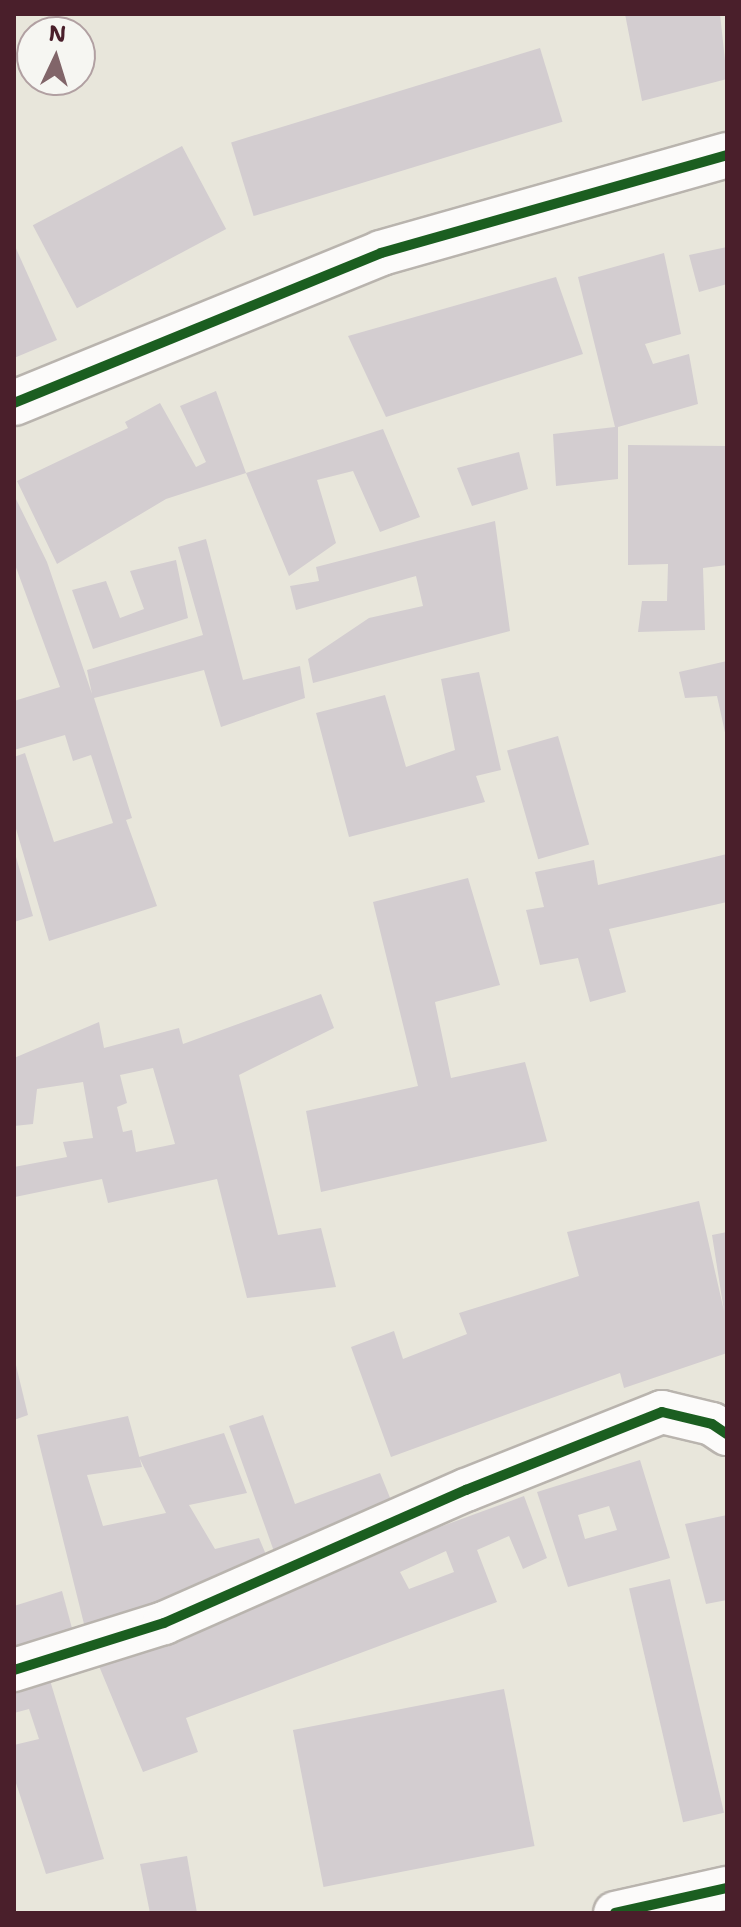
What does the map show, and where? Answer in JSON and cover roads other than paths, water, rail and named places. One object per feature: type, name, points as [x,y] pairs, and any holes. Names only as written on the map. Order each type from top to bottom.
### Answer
[{"type":"street","points":[[14,403],[381,253],[727,155]]},
{"type":"street","points":[[14,1670],[164,1623],[466,1490],[662,1412],[712,1424],[727,1434]]},
{"type":"street","points":[[615,1913],[727,1888]]}]
